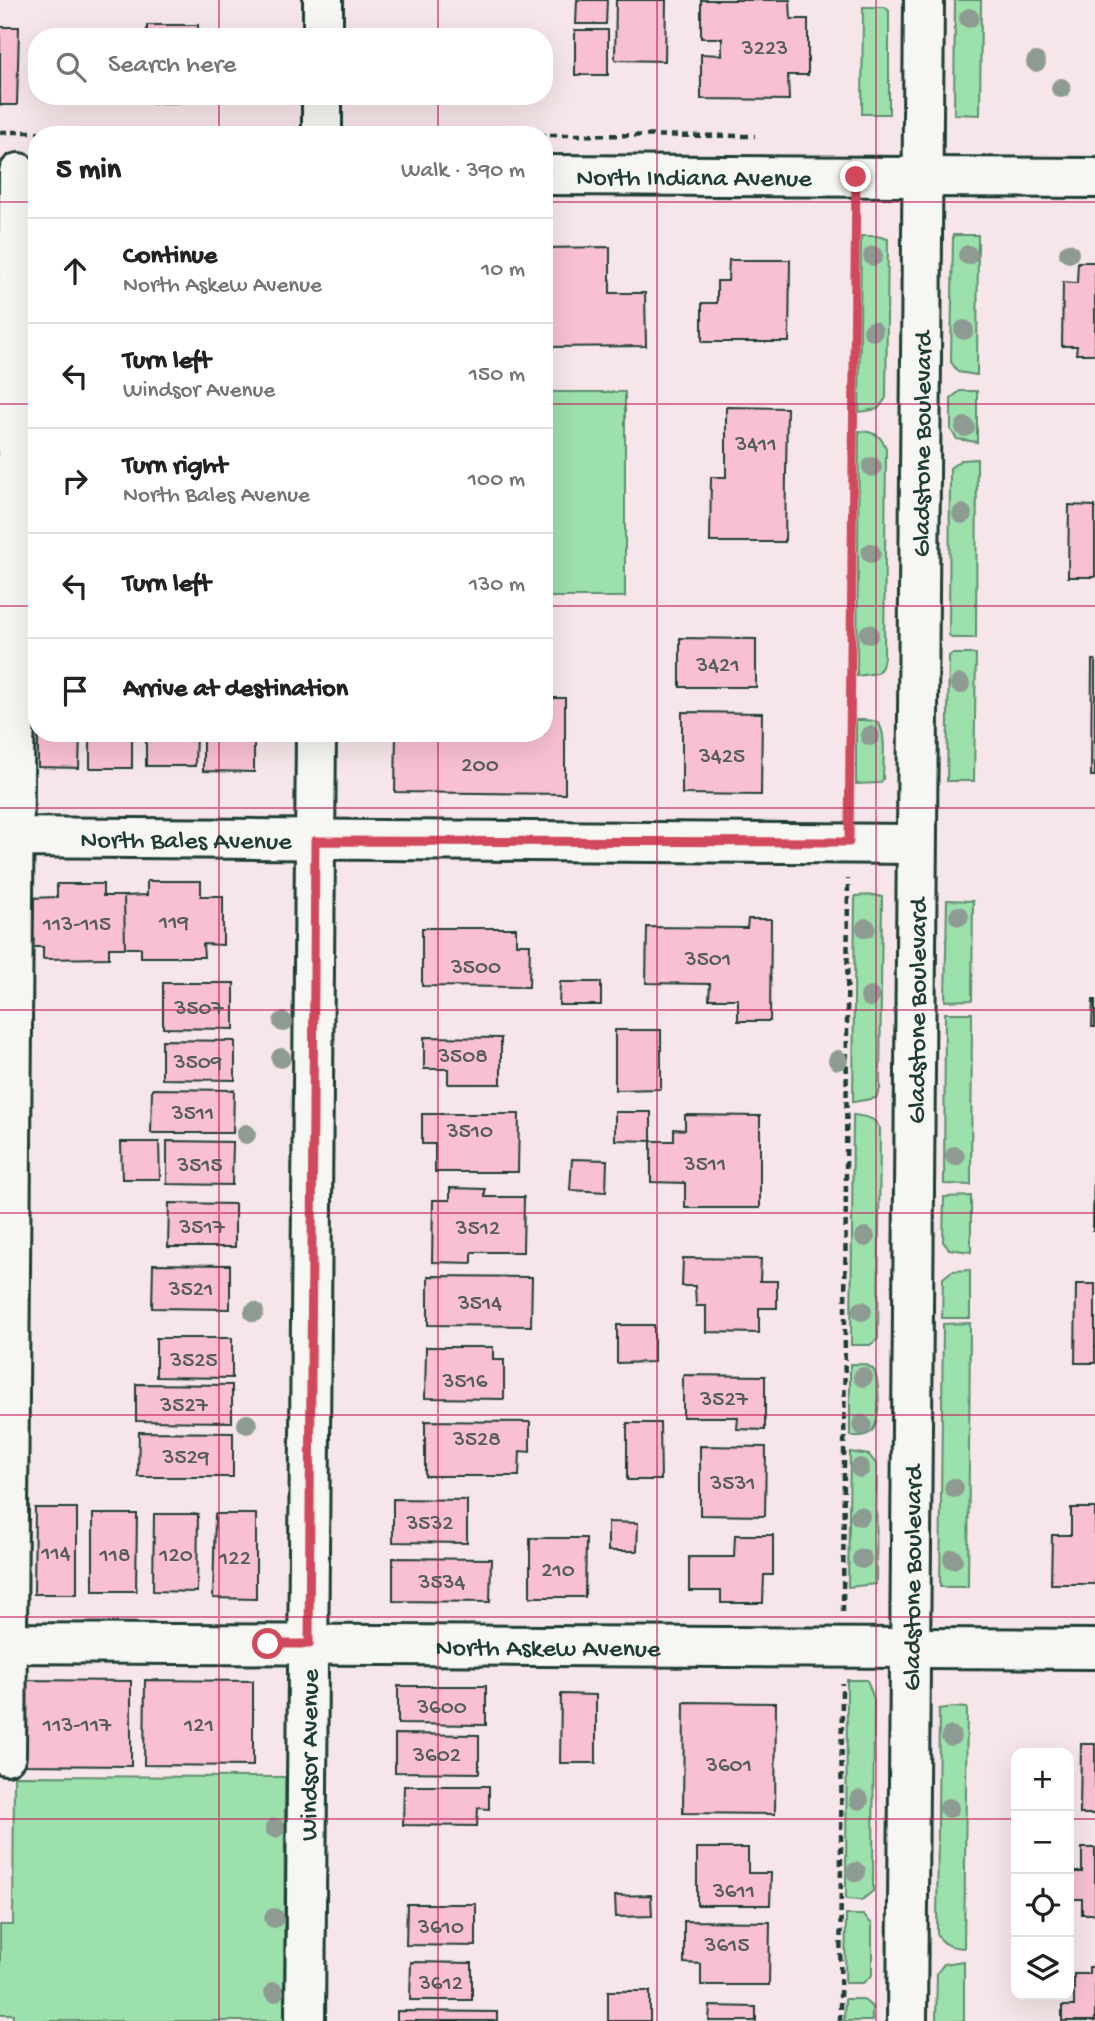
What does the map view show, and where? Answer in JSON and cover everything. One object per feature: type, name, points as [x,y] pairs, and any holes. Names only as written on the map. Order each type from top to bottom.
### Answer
[{"type":"street","points":[[323,0],[323,28]]},
{"type":"street","name":"Gladstone Boulevard","points":[[907,2021],[923,0]]},
{"type":"street","points":[[6,1755],[4,1643],[7,837],[19,173]]},
{"type":"street","name":"North Indiana Avenue","points":[[553,175],[1095,178]]},
{"type":"street","name":"Windsor Avenue","points":[[305,2021],[316,742]]},
{"type":"street","name":"North Bales Avenue","points":[[7,837],[916,844]]},
{"type":"street","name":"North Askew Avenue","points":[[4,1643],[1095,1649]]},
{"type":"path","points":[[176,126],[322,121],[470,126]]},
{"type":"path","points":[[553,129],[766,136]]},
{"type":"path","points":[[0,132],[28,131]]},
{"type":"path","points":[[840,2021],[856,177]]},
{"type":"green space","points":[[955,0],[981,0],[980,115],[954,114]]},
{"type":"green space","points":[[863,7],[885,7],[889,11],[889,114],[862,114]]},
{"type":"green space","points":[[953,235],[978,235],[977,375],[958,372],[951,362]]},
{"type":"green space","points":[[861,236],[888,239],[886,398],[878,409],[859,412]]},
{"type":"green space","points":[[960,391],[977,391],[977,442],[957,439],[951,430],[951,398]]},
{"type":"green space","points":[[553,392],[625,392],[625,597],[553,597]]},
{"type":"green space","points":[[859,431],[876,435],[886,448],[884,657],[882,667],[877,673],[857,676]]},
{"type":"green space","points":[[977,459],[976,638],[953,638],[949,635],[950,468],[961,460]]},
{"type":"green space","points":[[976,654],[974,781],[947,781],[949,656]]},
{"type":"green space","points":[[856,720],[873,721],[881,727],[884,758],[883,779],[880,783],[856,784]]},
{"type":"green space","points":[[855,896],[882,897],[880,1089],[876,1098],[853,1102]]},
{"type":"green space","points":[[947,900],[973,901],[972,1000],[945,1001]]},
{"type":"green space","points":[[945,1013],[972,1013],[971,1185],[944,1184]]},
{"type":"green space","points":[[853,1115],[872,1119],[880,1129],[878,1339],[870,1345],[851,1345]]},
{"type":"green space","points":[[971,1196],[971,1252],[949,1249],[943,1242],[944,1197]]},
{"type":"green space","points":[[970,1270],[970,1318],[942,1318],[943,1278],[952,1271]]},
{"type":"green space","points":[[970,1323],[968,1587],[940,1587],[943,1324]]},
{"type":"green space","points":[[850,1364],[870,1366],[877,1380],[877,1420],[869,1434],[850,1436]]},
{"type":"green space","points":[[850,1452],[869,1455],[877,1465],[876,1584],[848,1587]]},
{"type":"green space","points":[[847,1680],[867,1680],[874,1699],[873,1891],[862,1900],[846,1899]]},
{"type":"green space","points":[[967,1708],[964,1948],[948,1945],[937,1934],[939,1709]]},
{"type":"green space","points":[[14,1776],[285,1777],[284,2021],[13,2021],[13,2014],[0,2014],[0,1925],[13,1925]]},
{"type":"green space","points":[[846,1915],[863,1915],[872,1924],[872,1975],[863,1983],[845,1983]]},
{"type":"green space","points":[[964,1961],[964,2021],[936,2021],[937,1973],[944,1964]]},
{"type":"green space","points":[[845,1999],[863,1999],[872,2007],[872,2021],[844,2021]]},
{"type":"building","points":[[577,0],[607,0],[606,24],[576,24]]},
{"type":"building","points":[[616,0],[666,0],[665,61],[615,60]]},
{"type":"building","points":[[701,0],[790,0],[791,19],[808,19],[808,75],[788,75],[789,100],[701,99],[701,54],[722,55],[722,38],[701,38]]},
{"type":"building","points":[[147,25],[198,25],[198,28],[147,28]]},
{"type":"building","points":[[0,27],[19,27],[17,105],[0,105]]},
{"type":"building","points":[[575,30],[608,30],[608,75],[575,75]]},
{"type":"building","points":[[610,247],[610,293],[645,293],[646,346],[553,347],[553,248]]},
{"type":"building","points":[[729,260],[790,260],[789,342],[702,342],[702,303],[717,303],[717,281],[728,281]]},
{"type":"building","points":[[1078,262],[1095,262],[1095,354],[1076,354],[1077,346],[1062,346],[1063,282],[1077,283]]},
{"type":"building","points":[[726,407],[787,408],[785,542],[710,542],[711,477],[726,477]]},
{"type":"building","points":[[1069,505],[1095,506],[1095,577],[1068,577]]},
{"type":"building","points":[[680,638],[756,639],[756,687],[680,687]]},
{"type":"building","points":[[1092,660],[1095,660],[1095,776],[1091,776]]},
{"type":"building","points":[[553,698],[565,698],[565,794],[395,792],[396,742],[553,742]]},
{"type":"building","points":[[682,712],[762,713],[761,795],[682,794]]},
{"type":"building","points":[[38,742],[80,742],[79,768],[38,767]]},
{"type":"building","points":[[90,742],[132,742],[132,768],[90,768]]},
{"type":"building","points":[[146,742],[196,742],[195,766],[146,766]]},
{"type":"building","points":[[203,742],[254,742],[254,772],[203,771]]},
{"type":"building","points":[[147,881],[201,881],[201,896],[223,896],[223,945],[203,944],[204,957],[141,957],[141,948],[125,948],[124,896],[147,895]]},
{"type":"building","points":[[57,884],[103,884],[103,896],[124,896],[125,948],[109,948],[109,958],[43,959],[43,947],[30,947],[29,898],[57,897]]},
{"type":"building","points":[[748,919],[771,919],[770,1021],[738,1021],[738,999],[709,999],[710,984],[646,983],[647,927],[747,928]]},
{"type":"building","points":[[422,928],[516,928],[516,944],[530,944],[529,987],[422,986]]},
{"type":"building","points":[[560,982],[601,982],[601,1005],[559,1005]]},
{"type":"building","points":[[163,983],[234,983],[234,1029],[163,1028]]},
{"type":"building","points":[[1095,1000],[1095,1027],[1092,1027]]},
{"type":"building","points":[[615,1030],[661,1030],[661,1089],[615,1090]]},
{"type":"building","points":[[424,1037],[501,1038],[501,1084],[448,1084],[448,1069],[424,1069]]},
{"type":"building","points":[[162,1040],[235,1041],[235,1080],[162,1079]]},
{"type":"building","points":[[152,1089],[234,1090],[233,1133],[151,1133]]},
{"type":"building","points":[[615,1112],[651,1112],[651,1141],[615,1140]]},
{"type":"building","points":[[422,1114],[519,1114],[518,1172],[435,1172],[435,1144],[422,1144]]},
{"type":"building","points":[[685,1115],[760,1116],[760,1208],[685,1208],[685,1183],[651,1182],[651,1141],[674,1141],[674,1129],[685,1130]]},
{"type":"building","points":[[167,1141],[233,1142],[232,1185],[167,1184]]},
{"type":"building","points":[[121,1142],[159,1142],[160,1179],[122,1179]]},
{"type":"building","points":[[1094,1156],[1095,1231],[1093,1231]]},
{"type":"building","points":[[572,1159],[607,1160],[606,1192],[570,1190]]},
{"type":"building","points":[[450,1188],[485,1189],[485,1197],[524,1197],[523,1252],[472,1252],[472,1263],[432,1262],[433,1200],[450,1200]]},
{"type":"building","points":[[169,1203],[235,1204],[235,1247],[168,1247]]},
{"type":"building","points":[[683,1258],[761,1259],[760,1281],[777,1281],[777,1308],[759,1308],[759,1333],[706,1332],[706,1306],[696,1306],[695,1286],[682,1286]]},
{"type":"building","points":[[153,1264],[230,1265],[230,1309],[152,1308]]},
{"type":"building","points":[[428,1276],[532,1277],[531,1326],[428,1325]]},
{"type":"building","points":[[1076,1284],[1095,1284],[1095,1363],[1075,1363]]},
{"type":"building","points":[[617,1325],[654,1325],[654,1362],[617,1363]]},
{"type":"building","points":[[156,1338],[232,1338],[232,1378],[156,1377]]},
{"type":"building","points":[[426,1347],[493,1347],[493,1360],[504,1360],[504,1399],[425,1398]]},
{"type":"building","points":[[683,1375],[765,1376],[765,1430],[737,1429],[738,1417],[683,1417]]},
{"type":"building","points":[[136,1384],[232,1385],[232,1422],[136,1421]]},
{"type":"building","points":[[425,1421],[530,1422],[530,1452],[520,1451],[519,1476],[425,1476]]},
{"type":"building","points":[[627,1423],[660,1423],[661,1480],[627,1480]]},
{"type":"building","points":[[139,1432],[233,1433],[233,1477],[138,1477]]},
{"type":"building","points":[[700,1446],[766,1447],[765,1516],[700,1515]]},
{"type":"building","points":[[393,1499],[467,1500],[467,1543],[393,1542]]},
{"type":"building","points":[[35,1508],[77,1508],[77,1594],[34,1594]]},
{"type":"building","points":[[1071,1508],[1095,1508],[1095,1584],[1051,1584],[1052,1535],[1071,1535]]},
{"type":"building","points":[[93,1514],[137,1514],[136,1591],[93,1591]]},
{"type":"building","points":[[154,1514],[198,1514],[197,1592],[153,1591]]},
{"type":"building","points":[[215,1514],[256,1514],[256,1599],[213,1598]]},
{"type":"building","points":[[608,1522],[638,1523],[637,1551],[608,1551]]},
{"type":"building","points":[[735,1535],[773,1535],[773,1575],[764,1575],[763,1603],[721,1603],[721,1591],[689,1591],[689,1557],[734,1557]]},
{"type":"building","points":[[530,1538],[586,1538],[585,1597],[530,1597]]},
{"type":"building","points":[[393,1558],[491,1559],[490,1602],[393,1601]]},
{"type":"building","points":[[23,1680],[131,1681],[131,1766],[22,1765]]},
{"type":"building","points":[[145,1680],[253,1681],[253,1766],[144,1765]]},
{"type":"building","points":[[398,1686],[486,1686],[486,1725],[398,1724]]},
{"type":"building","points":[[561,1694],[596,1695],[596,1763],[560,1763]]},
{"type":"building","points":[[684,1702],[776,1703],[775,1814],[683,1813]]},
{"type":"building","points":[[395,1734],[479,1735],[479,1773],[395,1772]]},
{"type":"building","points":[[1081,1744],[1095,1744],[1095,1814],[1080,1814]]},
{"type":"building","points":[[404,1786],[489,1786],[489,1809],[478,1808],[477,1826],[403,1825]]},
{"type":"building","points":[[697,1848],[748,1848],[748,1873],[771,1873],[770,1905],[697,1905]]},
{"type":"building","points":[[1082,1848],[1095,1848],[1095,1914],[1082,1914],[1082,1899],[1074,1899],[1074,1872],[1082,1872]]},
{"type":"building","points":[[651,1895],[652,1916],[616,1917],[615,1896]]},
{"type":"building","points":[[407,1904],[476,1904],[476,1946],[406,1945]]},
{"type":"building","points":[[684,1921],[770,1922],[769,1985],[701,1985],[701,1964],[684,1963]]},
{"type":"building","points":[[411,1962],[472,1963],[472,2000],[410,2000]]},
{"type":"building","points":[[1089,1967],[1095,1967],[1095,2021],[1062,2021],[1062,2006],[1074,2006],[1074,1974],[1089,1974]]},
{"type":"building","points":[[608,1991],[650,1991],[650,2021],[608,2021]]},
{"type":"building","points":[[710,2006],[756,2007],[756,2021],[709,2021]]},
{"type":"building","points":[[397,2011],[497,2012],[497,2021],[397,2021]]},
{"type":"route","points":[[268,1644],[309,1644],[315,841],[849,842],[856,177]]}]
